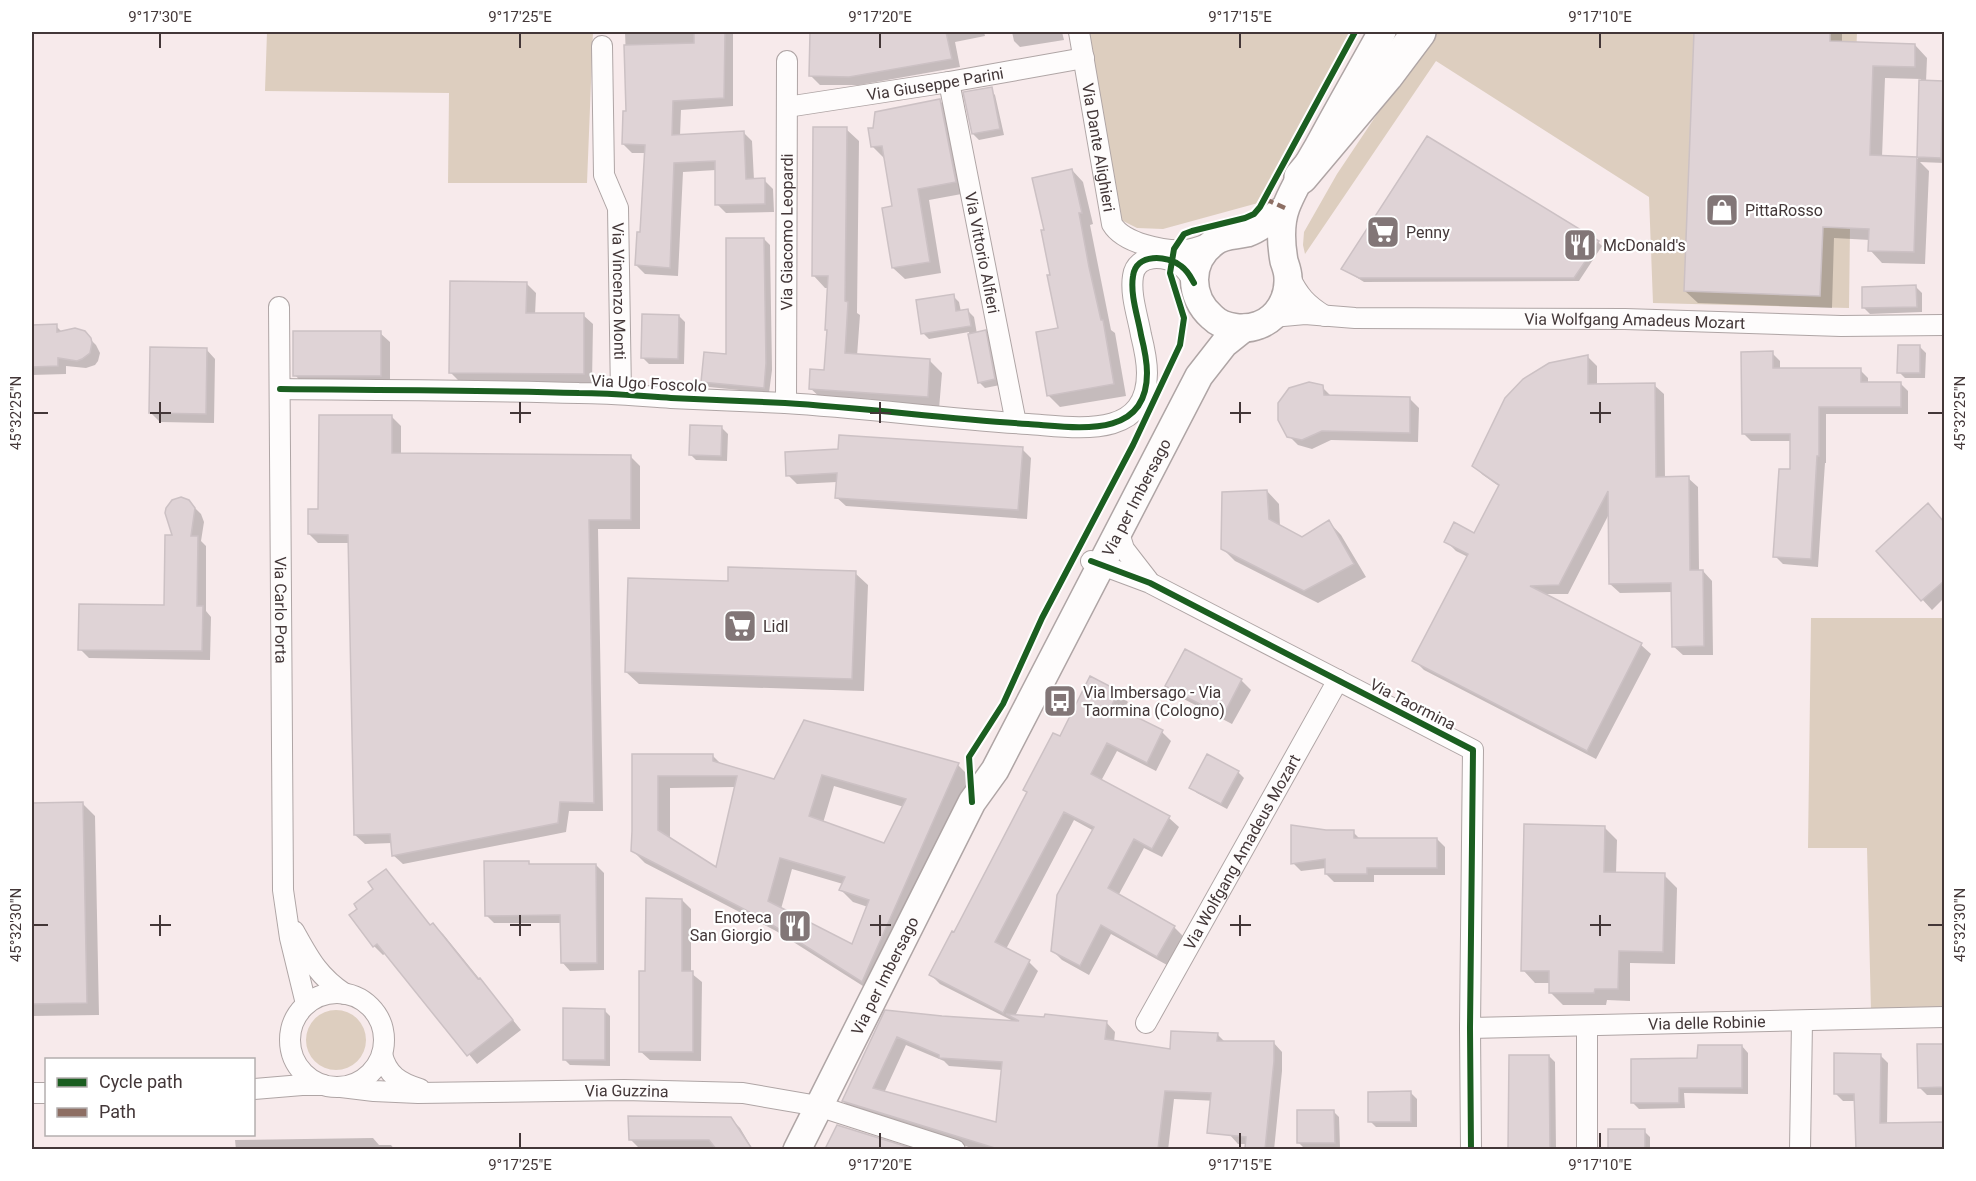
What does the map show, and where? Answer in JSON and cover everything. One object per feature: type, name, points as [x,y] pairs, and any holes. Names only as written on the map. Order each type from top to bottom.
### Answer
[{"type":"highway","points":[[1301,177],[1386,76],[1419,32]]},
{"type":"main road","points":[[1272,317],[1281,306],[1287,293],[1282,242],[1285,208],[1382,32]]},
{"type":"main road","points":[[1194,284],[1195,269],[1202,254],[1214,242],[1228,235],[1256,229],[1285,208]]},
{"type":"main road","points":[[1245,233],[1261,237],[1275,247],[1286,268]]},
{"type":"main road","name":"Via per Imbersago","points":[[797,1149],[972,802],[983,768],[1096,563],[1190,372],[1203,334],[1204,311],[1197,298],[1194,284]]},
{"type":"main road","points":[[1204,311],[1215,321],[1229,327],[1244,328]]},
{"type":"main road","name":"Via per Imbersago","points":[[1096,563],[1119,533],[1199,376],[1224,344],[1244,328],[1258,325],[1272,317]]},
{"type":"street","name":"Via Dante Alighieri","points":[[1079,32],[1112,224],[1116,231],[1132,241],[1180,250],[1214,242]]},
{"type":"street","name":"Via Vincenzo Monti","points":[[602,46],[604,175],[618,208],[621,394]]},
{"type":"street","name":"Via Giuseppe Parini","points":[[787,107],[1084,58]]},
{"type":"street","name":"Via Giacomo Leopardi","points":[[786,403],[787,61]]},
{"type":"street","name":"Via Vittorio Alfieri","points":[[949,82],[1016,423]]},
{"type":"street","points":[[1016,423],[1090,427],[1109,425],[1129,416],[1142,401],[1147,382],[1147,364],[1133,290],[1133,276],[1137,265],[1145,260],[1173,261],[1189,273],[1194,284]]},
{"type":"street","points":[[1286,268],[1298,294],[1325,316]]},
{"type":"street","name":"Via Carlo Porta","points":[[279,307],[283,890],[293,956],[306,1004]]},
{"type":"street","name":"Via Wolfgang Amadeus Mozart","points":[[1272,317],[1286,315],[1367,318],[1625,319],[1841,326],[1944,325]]},
{"type":"street","name":"Via Ugo Foscolo","points":[[280,389],[621,394],[786,403],[1016,423]]},
{"type":"street","name":"Via Taormina","points":[[1119,533],[1124,549],[1150,583]]},
{"type":"street","name":"Via Taormina","points":[[1096,563],[1150,583],[1473,750],[1470,1028]]},
{"type":"street","name":"Via Wolfgang Amadeus Mozart","points":[[1146,1023],[1338,680]]},
{"type":"street","name":"Via Carlo Porta","points":[[286,912],[315,968],[326,980],[345,994]]},
{"type":"street","points":[[345,994],[353,995],[368,1005],[379,1020],[384,1036],[382,1054],[372,1072],[359,1082],[332,1086],[307,1077],[291,1054],[289,1037],[291,1026],[306,1004],[320,996],[345,994]]},
{"type":"street","name":"Via delle Robinie","points":[[1470,1028],[1944,1017]]},
{"type":"street","points":[[1800,1149],[1802,1021]]},
{"type":"street","points":[[1587,1026],[1587,1149]]},
{"type":"street","points":[[1470,1028],[1471,1149]]},
{"type":"street","name":"Via Guzzina","points":[[382,1054],[384,1066],[394,1077],[410,1086],[434,1093]]},
{"type":"street","name":"Via Guzzina","points":[[255,1088],[296,1064]]},
{"type":"street","name":"Via Guzzina","points":[[255,1089],[302,1085],[397,1093],[624,1090],[731,1093],[818,1106],[955,1149]]},
{"type":"shaded area","points":[[267,32],[593,32],[587,183],[448,183],[449,93],[265,91]]},
{"type":"shaded area","points":[[1085,32],[1351,32],[1258,203],[1163,229],[1137,228],[1121,220]]},
{"type":"shaded area","points":[[1435,32],[1857,32],[1849,308],[1653,303],[1649,197],[1436,61],[1305,254],[1304,232],[1337,174],[1418,53]]},
{"type":"shaded area","points":[[1811,618],[1944,618],[1944,1011],[1871,1011],[1867,848],[1808,848]]},
{"type":"shaded area","points":[[330,1010],[342,1010],[358,1018],[364,1028],[366,1040],[364,1052],[358,1062],[342,1070],[330,1070],[314,1062],[306,1046],[306,1034],[314,1018]]},
{"type":"building","points":[[694,32],[725,32],[724,98],[673,101],[672,135],[744,131],[746,179],[765,178],[765,204],[715,205],[715,161],[674,163],[670,268],[635,265],[637,232],[640,232],[645,145],[622,144],[623,111],[626,111],[624,45],[694,43]]},
{"type":"building","points":[[810,32],[946,32],[952,59],[849,77],[809,76]]},
{"type":"building","points":[[1694,32],[1830,32],[1830,41],[1915,44],[1915,67],[1873,66],[1870,155],[1917,157],[1914,252],[1868,251],[1869,229],[1823,227],[1820,296],[1684,291]]},
{"type":"building","points":[[1919,80],[1943,81],[1941,158],[1917,157]]},
{"type":"building","points":[[992,87],[1000,129],[972,134],[963,92]]},
{"type":"building","points":[[940,99],[956,182],[918,189],[930,262],[892,268],[882,208],[892,206],[882,146],[871,147],[868,128],[873,128],[875,112]]},
{"type":"building","points":[[813,127],[847,127],[845,301],[848,302],[845,353],[930,359],[928,397],[809,389],[810,369],[824,370],[828,276],[812,276]]},
{"type":"building","points":[[1427,136],[1599,241],[1574,278],[1359,278],[1341,269]]},
{"type":"building","points":[[1072,169],[1082,213],[1079,213],[1089,267],[1101,320],[1103,320],[1114,384],[1047,396],[1036,332],[1058,328],[1047,275],[1050,275],[1041,230],[1044,230],[1032,178]]},
{"type":"building","points":[[726,238],[764,238],[766,363],[764,388],[701,382],[704,352],[726,354]]},
{"type":"building","points":[[450,281],[527,282],[526,313],[584,313],[584,374],[449,373]]},
{"type":"building","points":[[1916,285],[1917,307],[1862,308],[1862,287]]},
{"type":"building","points":[[954,294],[956,311],[968,309],[971,326],[921,334],[916,300]]},
{"type":"building","points":[[642,314],[679,315],[678,359],[641,358]]},
{"type":"building","points":[[57,324],[57,332],[75,328],[85,331],[91,338],[90,353],[77,361],[58,358],[58,366],[32,367],[32,325]]},
{"type":"building","points":[[986,330],[995,379],[978,383],[968,334]]},
{"type":"building","points":[[293,331],[381,331],[381,376],[293,376]]},
{"type":"building","points":[[1898,345],[1920,345],[1920,373],[1897,373]]},
{"type":"building","points":[[150,347],[207,348],[206,414],[149,413]]},
{"type":"building","points":[[1773,351],[1773,368],[1861,368],[1861,382],[1901,382],[1901,407],[1819,407],[1819,456],[1817,456],[1811,559],[1773,557],[1779,469],[1790,469],[1790,434],[1742,434],[1741,352]]},
{"type":"building","points":[[1588,355],[1588,384],[1655,383],[1656,477],[1689,476],[1690,570],[1703,570],[1704,646],[1672,647],[1671,583],[1609,584],[1608,491],[1559,585],[1530,586],[1642,643],[1587,751],[1412,661],[1468,554],[1444,542],[1454,522],[1474,533],[1499,485],[1472,466],[1505,398],[1523,379],[1549,363]]},
{"type":"building","points":[[1309,382],[1323,385],[1324,395],[1410,397],[1410,433],[1322,431],[1302,440],[1287,437],[1278,420],[1278,403],[1289,388]]},
{"type":"building","points":[[319,415],[392,415],[392,453],[631,455],[631,520],[589,520],[594,803],[560,802],[558,823],[392,856],[390,834],[354,835],[348,535],[308,534],[308,509],[318,509]]},
{"type":"building","points":[[690,425],[722,426],[721,456],[689,455]]},
{"type":"building","points":[[839,435],[1023,447],[1018,510],[835,498],[837,473],[786,476],[785,452],[838,449]]},
{"type":"building","points":[[1267,490],[1269,519],[1302,537],[1329,520],[1354,564],[1304,591],[1221,549],[1222,492]]},
{"type":"building","points":[[181,497],[189,500],[195,508],[191,536],[198,536],[197,606],[203,606],[202,651],[78,650],[79,604],[164,605],[165,535],[172,535],[165,513],[172,500]]},
{"type":"building","points":[[1928,503],[1944,522],[1944,581],[1921,601],[1876,551]]},
{"type":"building","name":"Lidl","points":[[728,567],[856,571],[852,679],[625,672],[628,578],[728,581]]},
{"type":"building","points":[[1185,649],[1242,679],[1223,716],[1165,686]]},
{"type":"building","points":[[1090,676],[1119,691],[1112,705],[1163,730],[1147,763],[1107,743],[1091,774],[1170,816],[1152,849],[1134,839],[1108,888],[1175,926],[1157,957],[1101,925],[1080,966],[1051,951],[1057,895],[1094,827],[1064,812],[995,942],[1030,960],[1003,1013],[929,975],[1027,792],[1023,790],[1053,733],[1060,736]]},
{"type":"building","points":[[804,720],[959,763],[862,982],[763,919],[631,851],[632,754],[713,754],[713,761],[774,779]],"holes":[[[822,775],[906,799],[884,843],[809,816]],[[658,776],[737,776],[716,867],[658,830]],[[780,858],[845,877],[839,890],[869,900],[852,944],[768,901]]]},
{"type":"building","points":[[1207,754],[1239,771],[1221,804],[1189,788]]},
{"type":"building","points":[[83,802],[87,1003],[32,1004],[32,803]]},
{"type":"building","points":[[1524,824],[1605,826],[1604,872],[1665,873],[1663,952],[1619,951],[1618,989],[1595,989],[1594,993],[1549,993],[1549,971],[1521,971]]},
{"type":"building","points":[[1291,825],[1326,830],[1354,830],[1354,838],[1437,838],[1437,868],[1367,868],[1367,874],[1325,874],[1325,859],[1291,864]]},
{"type":"building","points":[[484,861],[596,864],[597,963],[561,963],[560,915],[485,916]]},
{"type":"building","points":[[386,869],[430,925],[433,923],[513,1020],[467,1056],[377,944],[373,947],[349,915],[357,909],[354,904],[373,889],[368,882]]},
{"type":"building","points":[[646,898],[682,899],[682,971],[693,971],[693,1052],[639,1052],[639,971],[645,971]]},
{"type":"building","points":[[563,1008],[605,1009],[605,1060],[563,1060]]},
{"type":"building","points":[[885,1010],[1019,1021],[1006,1014],[1044,1017],[1045,1014],[1107,1021],[1105,1039],[1170,1049],[1171,1031],[1218,1033],[1217,1041],[1274,1041],[1265,1149],[1245,1148],[1246,1137],[1207,1133],[1211,1093],[1165,1091],[1158,1149],[998,1149],[842,1101]],"holes":[[[897,1037],[939,1055],[939,1058],[1002,1062],[996,1122],[873,1088]]]},
{"type":"building","points":[[1917,1044],[1944,1044],[1944,1087],[1918,1088]]},
{"type":"building","points":[[1698,1045],[1742,1045],[1742,1088],[1679,1088],[1679,1103],[1631,1103],[1631,1059],[1697,1058]]},
{"type":"building","points":[[1834,1053],[1881,1054],[1880,1123],[1944,1122],[1944,1149],[1856,1149],[1854,1094],[1834,1094]]},
{"type":"building","points":[[1509,1055],[1549,1055],[1550,1149],[1508,1149]]},
{"type":"building","points":[[1411,1091],[1411,1122],[1368,1122],[1368,1092]]},
{"type":"building","points":[[1297,1110],[1334,1110],[1335,1143],[1297,1143]]},
{"type":"building","points":[[628,1116],[731,1117],[752,1149],[716,1149],[709,1140],[629,1140]]},
{"type":"building","points":[[837,1125],[914,1149],[825,1149]]},
{"type":"building","points":[[1608,1129],[1645,1129],[1645,1149],[1608,1149]]},
{"type":"marked path","points":[[1265,199],[1285,208]]},
{"type":"cycle path","points":[[972,802],[969,757],[1003,704],[1042,618],[1133,445],[1180,345],[1184,318],[1170,273],[1174,249],[1184,234],[1245,218],[1254,214],[1260,207],[1355,32]]},
{"type":"cycle path","points":[[280,389],[602,394],[815,405],[1066,427],[1105,425],[1122,420],[1135,410],[1144,395],[1147,368],[1133,298],[1132,283],[1135,269],[1146,260],[1160,258],[1175,262],[1189,274],[1194,283]]},
{"type":"cycle path","points":[[1091,561],[1150,583],[1473,750],[1471,1150]]},
{"type":"place","name":"PittaRosso","points":[[1722,210]]},
{"type":"place","name":"Penny","points":[[1383,232]]},
{"type":"place","name":"McDonald's","points":[[1580,245]]},
{"type":"place","name":"Lidl","points":[[740,626]]},
{"type":"place","name":"Via Imbersago - Via Taormina (Cologno)","points":[[1060,701]]},
{"type":"place","name":"Enoteca San Giorgio","points":[[795,926]]}]
